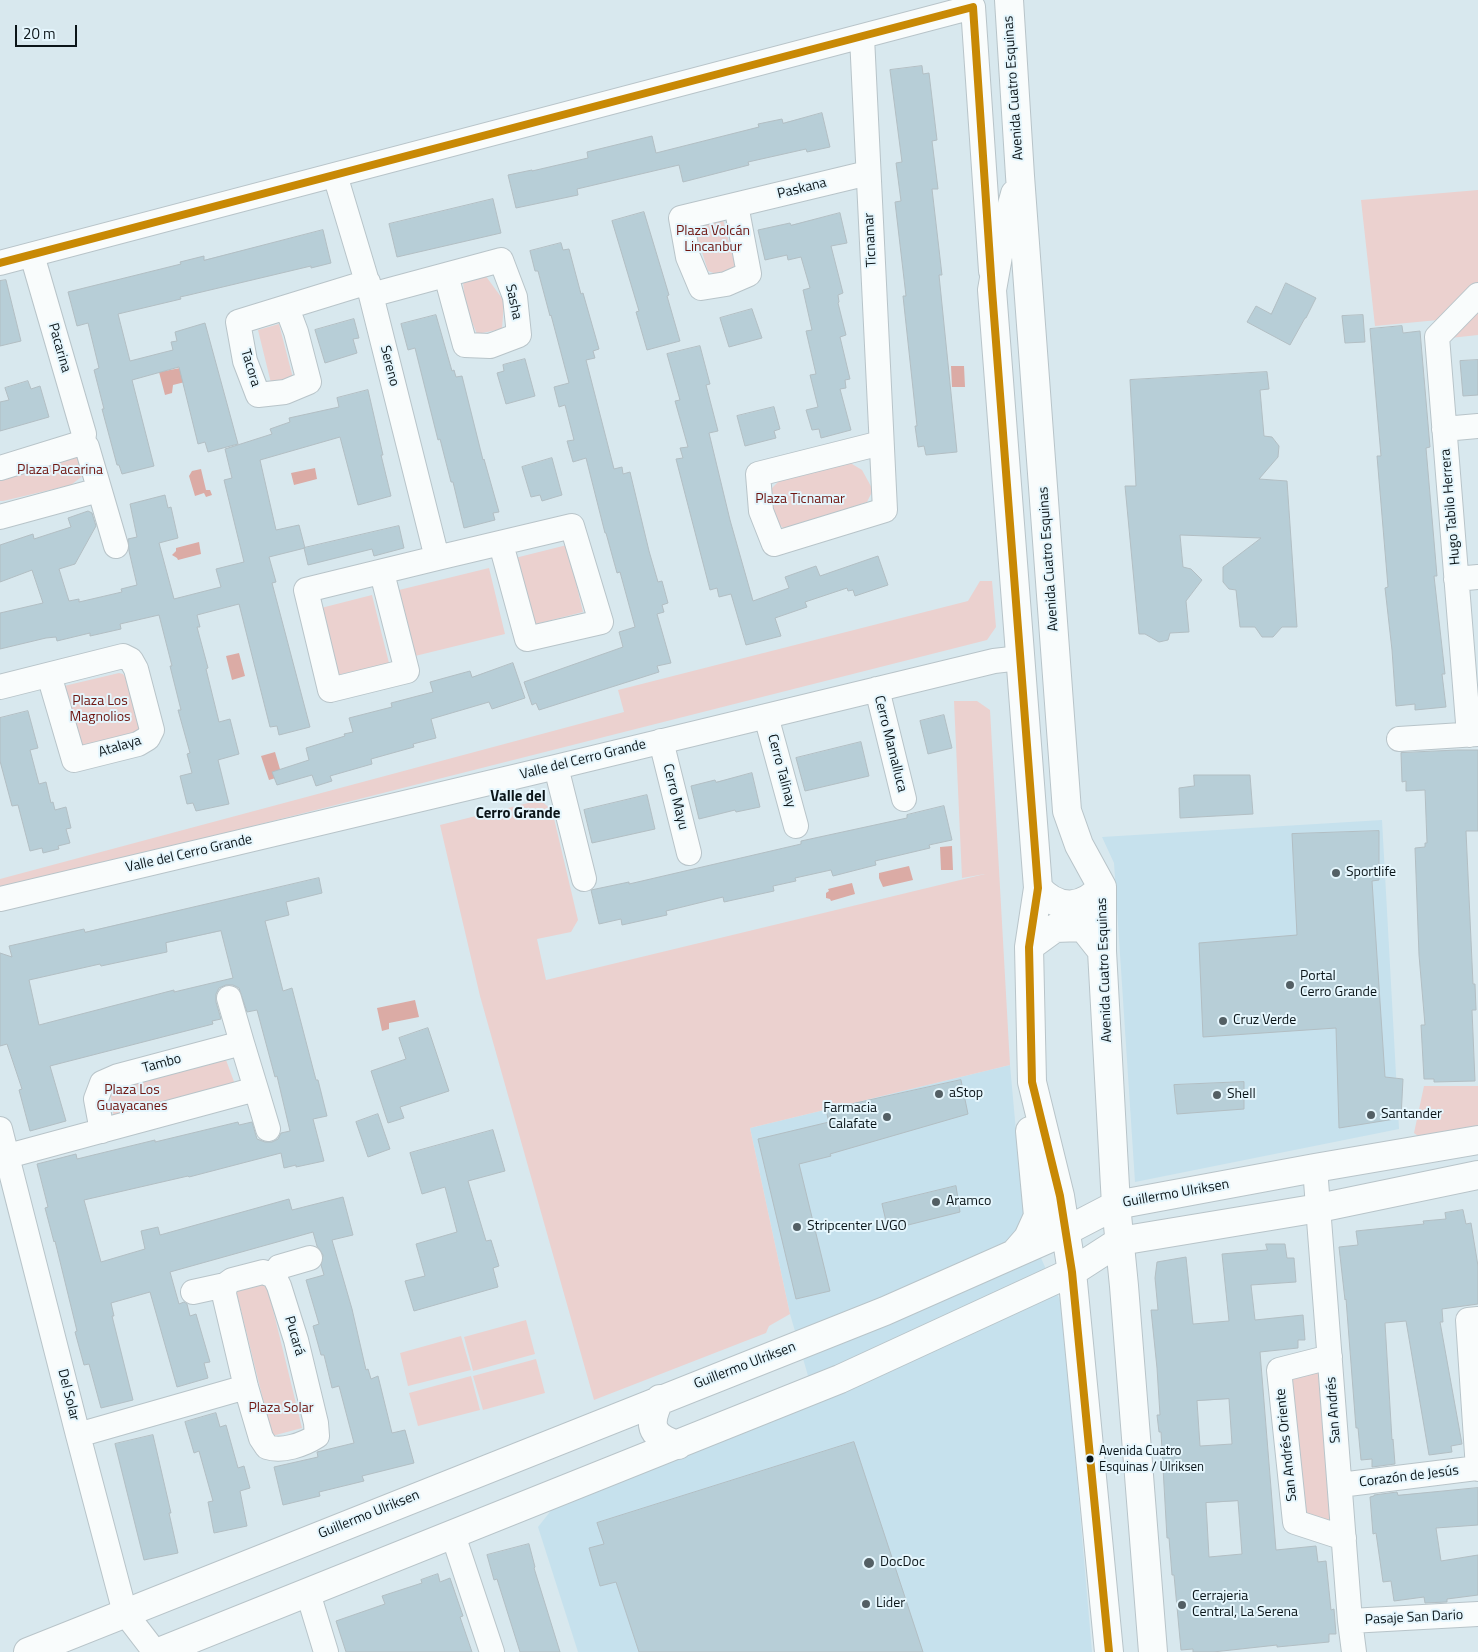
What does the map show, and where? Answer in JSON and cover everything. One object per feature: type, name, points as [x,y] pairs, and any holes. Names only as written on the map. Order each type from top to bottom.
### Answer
[{"type":"main road","name":"Avenida Cuatro Esquinas","points":[[1009,0],[1020,176],[1067,811],[1079,845],[1102,887],[1102,951],[1116,1205],[1153,1652]]},
{"type":"main road","name":"Avenida Cuatro Esquinas","points":[[1020,176],[998,256],[992,290],[1038,888],[1029,947],[1032,1082],[1060,1196],[1072,1272],[1109,1652]]},
{"type":"main road","points":[[1038,888],[1051,900],[1078,904],[1087,900],[1102,887]]},
{"type":"main road","points":[[1029,947],[1055,928],[1083,927],[1102,951]]},
{"type":"main road","points":[[1015,1253],[1028,1238],[1038,1216],[1030,1130],[1030,1091],[1032,1082]]},
{"type":"main road","name":"Guillermo Ulriksen","points":[[28,1652],[885,1311],[1066,1231],[1116,1205],[1478,1140]]},
{"type":"main road","points":[[159,1652],[840,1379],[1072,1272],[1120,1241],[1319,1208],[1478,1175]]},
{"type":"main road","points":[[660,1400],[652,1415],[654,1429],[663,1440],[678,1445]]},
{"type":"street","name":"Avenida Cuatro Esquinas","points":[[862,37],[973,7],[992,290]]},
{"type":"street","name":"Ticnamar","points":[[862,37],[885,510],[774,544],[761,511],[758,474],[881,442]]},
{"type":"street","points":[[0,263],[862,37]]},
{"type":"street","name":"Paskana","points":[[736,205],[868,173]]},
{"type":"street","name":"Sereno","points":[[335,175],[369,288],[437,558]]},
{"type":"street","name":"Pacarina","points":[[32,255],[84,434],[83,441],[87,447],[116,546]]},
{"type":"street","points":[[287,308],[369,288],[446,275]]},
{"type":"street","name":"Hugo Tabilo Herrera","points":[[1399,739],[1474,734],[1467,578],[1444,429],[1437,337],[1478,295]]},
{"type":"street","points":[[1444,429],[1478,426]]},
{"type":"street","points":[[0,468],[83,441]]},
{"type":"street","points":[[0,516],[99,490]]},
{"type":"street","points":[[382,573],[407,672],[330,690],[306,590],[572,526],[601,622],[528,639],[501,544]]},
{"type":"street","name":"Atalaya","points":[[0,686],[123,656],[131,660],[136,669],[152,730],[148,738],[138,744],[74,760],[49,675]]},
{"type":"street","name":"Valle del Cerro Grande","points":[[0,899],[556,768],[994,661],[1020,658]]},
{"type":"street","name":"Cerro Mamalluca","points":[[877,689],[904,799]]},
{"type":"street","name":"Cerro Talinay","points":[[766,716],[796,826]]},
{"type":"street","name":"Cerro Mayu","points":[[661,741],[689,853]]},
{"type":"street","points":[[556,768],[584,879]]},
{"type":"street","points":[[229,998],[268,1129]]},
{"type":"street","name":"Tambo","points":[[102,1130],[96,1099],[102,1083],[118,1076],[242,1043]]},
{"type":"street","points":[[8,1156],[256,1089]]},
{"type":"street","name":"Del Solar","points":[[0,1129],[125,1613],[155,1652]]},
{"type":"street","name":"San Andrés","points":[[1316,1168],[1350,1621],[1354,1652]]},
{"type":"street","points":[[193,1292],[225,1285],[232,1280],[263,1272],[274,1276],[279,1268],[310,1258]]},
{"type":"street","name":"Pucará","points":[[225,1285],[224,1294],[246,1387],[261,1438],[267,1447],[276,1450],[308,1441],[317,1436],[316,1423],[296,1340],[274,1276]]},
{"type":"street","name":"Corazón de Jesús","points":[[1340,1485],[1478,1468],[1468,1320],[1478,1320]]},
{"type":"street","name":"San Andrés Oriente","points":[[1330,1357],[1279,1370],[1295,1522],[1344,1538]]},
{"type":"street","points":[[78,1435],[246,1387]]},
{"type":"street","points":[[453,1535],[492,1652]]},
{"type":"street","points":[[308,1593],[326,1652]]},
{"type":"street","name":"Pasaje San Dario","points":[[1350,1621],[1478,1614]]},
{"type":"shaded area","points":[[951,366],[964,366],[965,387],[952,387]]},
{"type":"shaded area","points":[[186,367],[189,381],[173,385],[172,393],[165,395],[159,372]]},
{"type":"shaded area","points":[[315,468],[317,479],[294,485],[291,473]]},
{"type":"shaded area","points":[[201,469],[206,490],[210,490],[212,495],[206,497],[204,493],[195,496],[189,476],[192,471]]},
{"type":"shaded area","points":[[199,542],[201,554],[178,560],[172,555],[176,548]]},
{"type":"shaded area","points":[[239,653],[245,676],[232,680],[226,656]]},
{"type":"shaded area","points":[[275,752],[282,776],[269,780],[261,756]]},
{"type":"shaded area","points":[[1382,820],[1399,1129],[1135,1182],[1114,863],[1102,837]]},
{"type":"shaded area","points":[[952,846],[953,870],[941,870],[940,847]]},
{"type":"shaded area","points":[[909,866],[913,880],[883,887],[879,873]]},
{"type":"shaded area","points":[[852,883],[855,894],[831,901],[826,898],[828,889]]},
{"type":"shaded area","points":[[415,1000],[419,1017],[389,1023],[389,1029],[382,1031],[377,1008]]},
{"type":"shaded area","points":[[1010,1065],[1024,1220],[1062,1305],[1092,1652],[578,1652],[538,1527],[553,1508],[816,1403],[790,1314],[750,1128]]},
{"type":"green space","points":[[1478,190],[1478,335],[1441,339],[1438,320],[1375,326],[1361,200]]},
{"type":"green space","name":"Plaza Volcán Lincanbur","points":[[723,220],[735,265],[729,272],[720,274],[708,271],[697,236],[703,223]]},
{"type":"green space","points":[[485,275],[504,301],[502,329],[477,334],[465,305],[463,281]]},
{"type":"green space","points":[[279,324],[293,378],[271,383],[258,330]]},
{"type":"green space","name":"Plaza Pacarina","points":[[62,453],[79,458],[85,474],[71,485],[0,501],[0,473]]},
{"type":"green space","name":"Plaza Ticnamar","points":[[847,461],[862,470],[873,490],[867,502],[786,531],[775,520],[768,492],[780,480]]},
{"type":"green space","points":[[567,545],[583,612],[532,625],[515,558]]},
{"type":"green space","points":[[489,568],[505,634],[415,656],[399,590]]},
{"type":"green space","points":[[980,581],[992,581],[996,627],[987,640],[0,890],[0,879],[624,712],[618,690],[968,601]]},
{"type":"green space","points":[[372,595],[389,663],[337,675],[321,608]]},
{"type":"green space","name":"Plaza Los Magnolios","points":[[119,673],[123,674],[126,678],[140,728],[139,731],[80,746],[64,686]]},
{"type":"green space","points":[[954,701],[977,701],[990,710],[1010,1065],[750,1128],[790,1314],[769,1326],[766,1333],[594,1400],[480,996],[440,825],[540,800],[552,810],[578,920],[571,932],[537,939],[546,980],[985,874],[962,878]]},
{"type":"green space","name":"Plaza Los Guayacanes","points":[[226,1060],[236,1087],[114,1120],[110,1089]]},
{"type":"green space","points":[[1424,1086],[1478,1086],[1478,1130],[1422,1139],[1414,1133]]},
{"type":"green space","name":"Plaza Solar","points":[[265,1277],[302,1428],[272,1436],[234,1282]]},
{"type":"green space","points":[[526,1320],[535,1354],[473,1371],[464,1337]]},
{"type":"green space","points":[[461,1336],[471,1370],[408,1386],[400,1353]]},
{"type":"green space","points":[[536,1359],[545,1393],[483,1410],[473,1376]]},
{"type":"green space","points":[[1322,1364],[1338,1531],[1299,1518],[1284,1374]]},
{"type":"green space","points":[[471,1376],[480,1410],[418,1426],[409,1393]]},
{"type":"building","points":[[922,66],[923,74],[929,73],[937,140],[932,141],[938,189],[932,189],[942,275],[939,275],[957,452],[926,455],[924,446],[918,447],[915,426],[917,426],[903,296],[906,296],[895,202],[901,201],[896,163],[902,162],[890,70]]},
{"type":"building","points":[[822,113],[830,147],[807,152],[806,149],[748,162],[749,165],[683,182],[679,165],[577,189],[578,195],[516,208],[508,175],[588,158],[587,152],[652,136],[656,153],[759,127],[758,124],[782,119],[783,123]]},
{"type":"building","points":[[493,199],[501,233],[397,257],[389,224]]},
{"type":"building","points":[[644,212],[669,295],[667,296],[680,341],[647,350],[636,312],[639,311],[612,221]]},
{"type":"building","points":[[840,213],[847,243],[831,246],[843,293],[838,295],[838,303],[846,335],[840,337],[850,379],[845,380],[846,388],[840,389],[851,430],[821,438],[819,429],[812,430],[806,410],[818,407],[810,375],[816,374],[806,331],[812,330],[803,290],[810,288],[801,257],[788,260],[787,255],[765,260],[758,230],[790,223],[791,225]]},
{"type":"building","points":[[323,230],[331,263],[180,297],[181,299],[118,314],[130,361],[173,350],[171,342],[177,341],[175,332],[205,323],[238,444],[208,452],[205,442],[198,444],[179,367],[132,380],[154,466],[122,474],[119,465],[117,465],[102,409],[104,409],[94,370],[99,368],[88,323],[77,326],[68,292],[181,264],[180,262],[204,256],[204,260]]},
{"type":"building","points":[[561,243],[563,250],[569,249],[599,349],[593,351],[595,358],[586,360],[614,469],[622,467],[623,474],[630,472],[649,551],[658,582],[662,581],[668,603],[662,605],[664,612],[657,614],[671,663],[657,666],[659,672],[539,710],[536,703],[532,705],[524,682],[623,647],[619,632],[635,627],[620,572],[617,573],[605,533],[586,458],[573,462],[567,441],[574,440],[565,405],[559,407],[554,387],[569,383],[538,271],[535,271],[530,251]]},
{"type":"building","points":[[6,280],[21,341],[0,346],[0,281]]},
{"type":"building","points":[[1286,283],[1316,298],[1290,345],[1247,322],[1256,306],[1271,314]]},
{"type":"building","points":[[752,309],[762,338],[729,347],[720,318]]},
{"type":"building","points":[[436,315],[452,371],[454,370],[456,377],[462,376],[483,460],[499,512],[493,513],[495,520],[464,528],[453,482],[451,482],[440,439],[438,440],[415,348],[408,350],[401,324]]},
{"type":"building","points":[[1363,315],[1365,342],[1345,343],[1342,316]]},
{"type":"building","points":[[354,319],[359,338],[353,339],[357,353],[325,363],[315,330]]},
{"type":"building","points":[[1402,326],[1403,333],[1420,331],[1430,447],[1426,448],[1437,576],[1434,576],[1445,674],[1442,674],[1446,707],[1415,710],[1415,704],[1396,706],[1385,588],[1388,587],[1377,456],[1381,456],[1370,329]]},
{"type":"building","points":[[700,346],[710,384],[706,385],[718,431],[709,433],[730,520],[753,601],[789,588],[785,577],[816,566],[820,576],[878,556],[888,585],[855,596],[853,590],[848,591],[847,588],[805,602],[807,607],[775,618],[781,636],[746,645],[731,594],[719,597],[717,588],[710,590],[676,459],[683,458],[680,448],[688,447],[675,401],[680,400],[667,354]]},
{"type":"building","points":[[525,359],[535,396],[506,404],[497,373],[504,371],[503,365]]},
{"type":"building","points":[[1478,360],[1478,395],[1463,396],[1460,361]]},
{"type":"building","points":[[1267,372],[1269,389],[1260,390],[1264,436],[1272,437],[1279,446],[1278,457],[1259,479],[1287,481],[1297,627],[1282,627],[1273,637],[1262,637],[1255,627],[1240,627],[1236,590],[1229,589],[1223,582],[1223,567],[1261,538],[1180,535],[1183,567],[1191,569],[1202,580],[1186,601],[1189,632],[1170,633],[1168,640],[1159,642],[1145,634],[1139,634],[1125,486],[1136,486],[1130,380]]},
{"type":"building","points":[[28,381],[31,389],[40,386],[49,417],[0,431],[0,402],[9,400],[5,388]]},
{"type":"building","points":[[368,390],[391,496],[358,505],[340,437],[260,460],[276,530],[299,525],[305,548],[269,557],[276,582],[272,583],[310,727],[279,735],[277,726],[270,727],[239,604],[197,615],[200,627],[197,627],[219,722],[230,719],[239,754],[218,760],[229,804],[196,811],[193,803],[187,804],[180,776],[192,773],[187,754],[190,753],[178,710],[181,710],[159,615],[120,624],[121,629],[90,636],[90,633],[57,641],[56,637],[46,638],[0,649],[0,613],[43,603],[32,570],[0,582],[0,545],[33,534],[34,539],[71,527],[68,518],[88,511],[92,513],[96,526],[75,564],[59,569],[69,601],[79,599],[79,602],[122,592],[121,589],[137,585],[129,551],[128,539],[137,537],[130,504],[165,495],[168,508],[171,507],[178,538],[159,543],[174,599],[221,587],[216,569],[244,562],[224,480],[232,478],[225,449],[272,434],[270,429],[290,422],[289,418],[339,407],[337,398]]},
{"type":"building","points":[[774,407],[780,429],[774,431],[776,438],[745,446],[737,416]]},
{"type":"building","points":[[552,458],[562,495],[542,501],[540,495],[531,497],[522,467]]},
{"type":"building","points":[[399,526],[404,548],[374,556],[372,549],[308,565],[304,548]]},
{"type":"building","points":[[513,663],[525,698],[492,709],[489,702],[431,719],[436,738],[413,744],[414,747],[371,759],[372,764],[330,776],[332,781],[316,786],[312,775],[277,785],[272,772],[309,760],[306,748],[353,732],[349,718],[392,707],[391,703],[433,692],[430,682],[470,671],[472,677]]},
{"type":"building","points":[[28,711],[38,748],[30,750],[39,784],[46,782],[51,803],[53,802],[55,810],[66,807],[71,828],[66,829],[70,843],[58,846],[59,849],[43,853],[42,848],[30,851],[18,805],[12,806],[0,761],[0,718]]},
{"type":"building","points":[[944,715],[952,748],[928,754],[920,721]]},
{"type":"building","points":[[861,742],[869,776],[805,791],[796,758]]},
{"type":"building","points":[[1478,750],[1478,831],[1466,831],[1473,984],[1475,984],[1476,1010],[1472,1010],[1475,1081],[1434,1082],[1434,1079],[1424,1079],[1421,1025],[1425,1025],[1419,955],[1415,848],[1425,847],[1425,843],[1427,843],[1425,790],[1406,791],[1406,781],[1402,782],[1401,753]]},
{"type":"building","points":[[752,773],[760,807],[736,812],[735,810],[699,819],[691,786]]},
{"type":"building","points":[[1194,775],[1250,775],[1253,814],[1180,818],[1179,788],[1194,786]]},
{"type":"building","points":[[647,795],[655,829],[592,843],[584,810]]},
{"type":"building","points":[[944,806],[952,840],[929,845],[930,848],[875,861],[876,865],[833,876],[831,870],[795,878],[796,881],[773,886],[774,891],[724,902],[723,897],[666,911],[667,915],[622,925],[621,919],[599,924],[591,890],[629,882],[629,884],[801,844],[801,841],[907,818],[907,815]]},
{"type":"building","name":"Portal Cerro Grande","points":[[1379,831],[1379,880],[1372,881],[1385,1077],[1403,1079],[1401,1118],[1339,1128],[1336,1028],[1203,1037],[1199,943],[1297,935],[1292,834]]},
{"type":"building","points":[[319,878],[322,893],[286,902],[289,915],[265,921],[283,991],[292,988],[327,1116],[313,1119],[324,1161],[284,1168],[281,1153],[189,1177],[84,1200],[101,1262],[145,1249],[141,1231],[158,1227],[160,1235],[289,1199],[292,1210],[343,1197],[353,1235],[332,1240],[352,1309],[366,1370],[368,1369],[371,1379],[378,1376],[392,1433],[405,1430],[414,1463],[362,1476],[364,1481],[319,1492],[320,1496],[283,1505],[274,1467],[318,1457],[317,1452],[354,1443],[339,1386],[332,1388],[324,1355],[321,1355],[313,1326],[319,1324],[306,1280],[324,1275],[321,1265],[323,1255],[317,1246],[313,1232],[170,1272],[179,1304],[184,1302],[187,1304],[190,1316],[196,1314],[210,1362],[204,1363],[208,1378],[177,1387],[150,1292],[111,1303],[114,1316],[112,1316],[133,1400],[101,1408],[89,1364],[84,1365],[75,1332],[77,1331],[45,1208],[48,1207],[37,1164],[76,1154],[77,1159],[238,1122],[239,1125],[252,1122],[257,1139],[265,1142],[272,1142],[278,1139],[281,1133],[290,1131],[277,1076],[275,1077],[257,1010],[247,1012],[239,988],[233,985],[226,985],[219,988],[216,994],[216,1002],[221,1019],[212,1021],[213,1024],[50,1066],[66,1121],[30,1131],[19,1090],[22,1089],[7,1044],[0,1046],[0,953],[12,957],[9,946],[84,929],[85,932]],"holes":[[[221,931],[233,978],[174,992],[174,990],[39,1025],[29,980],[100,964],[101,966],[167,952],[166,943]]]},
{"type":"building","points":[[428,1028],[449,1091],[400,1107],[404,1118],[388,1123],[371,1071],[406,1059],[399,1038]]},
{"type":"building","points":[[961,1080],[968,1114],[799,1164],[830,1291],[796,1299],[758,1139],[829,1122],[826,1110]]},
{"type":"building","points":[[1244,1082],[1244,1109],[1177,1114],[1174,1085]]},
{"type":"building","points":[[378,1114],[390,1149],[368,1157],[356,1122]]},
{"type":"building","points":[[493,1130],[505,1171],[468,1181],[486,1241],[491,1240],[499,1266],[493,1268],[498,1287],[414,1311],[405,1281],[425,1276],[416,1244],[457,1232],[445,1187],[422,1194],[410,1153]]},
{"type":"building","points":[[956,1186],[960,1212],[888,1230],[882,1204]]},
{"type":"building","points":[[1463,1210],[1466,1224],[1471,1223],[1478,1266],[1478,1304],[1442,1309],[1443,1322],[1440,1322],[1462,1444],[1451,1446],[1452,1452],[1429,1455],[1406,1321],[1385,1323],[1395,1464],[1372,1467],[1372,1459],[1361,1460],[1358,1428],[1356,1428],[1346,1299],[1339,1247],[1358,1245],[1356,1231],[1424,1224],[1423,1221],[1446,1219],[1445,1213]]},
{"type":"building","points":[[1266,1244],[1285,1244],[1287,1258],[1294,1258],[1296,1282],[1251,1285],[1255,1320],[1303,1315],[1305,1340],[1298,1340],[1298,1348],[1260,1352],[1276,1550],[1316,1546],[1318,1562],[1326,1561],[1331,1610],[1334,1609],[1336,1634],[1329,1634],[1329,1642],[1213,1652],[1193,1652],[1193,1649],[1181,1650],[1174,1575],[1172,1575],[1169,1538],[1167,1538],[1161,1432],[1159,1432],[1157,1415],[1160,1415],[1151,1310],[1158,1310],[1155,1278],[1157,1262],[1186,1257],[1193,1324],[1229,1321],[1222,1254],[1267,1250]],"holes":[[[1229,1399],[1232,1444],[1200,1446],[1197,1401]],[[1238,1501],[1242,1554],[1209,1557],[1206,1503]]]},
{"type":"building","points":[[216,1413],[220,1427],[226,1425],[238,1468],[244,1466],[250,1488],[240,1491],[247,1526],[214,1533],[208,1502],[213,1501],[199,1451],[194,1453],[185,1422]]},
{"type":"building","points":[[153,1435],[178,1553],[144,1560],[115,1444]]},
{"type":"building","points":[[854,1442],[923,1652],[639,1652],[616,1582],[600,1586],[589,1548],[604,1544],[597,1523]]},
{"type":"building","points":[[1478,1488],[1478,1525],[1436,1528],[1441,1561],[1478,1555],[1478,1595],[1447,1599],[1447,1602],[1425,1603],[1424,1597],[1394,1601],[1391,1581],[1383,1582],[1376,1533],[1373,1534],[1370,1497],[1397,1492],[1398,1495]]},
{"type":"building","points":[[529,1544],[534,1568],[560,1652],[520,1652],[497,1579],[494,1580],[487,1555]]},
{"type":"building","points":[[438,1574],[440,1582],[450,1578],[463,1616],[460,1617],[472,1652],[346,1652],[336,1621],[385,1604],[382,1596],[422,1583],[421,1580]]},
{"type":"transit line","points":[[0,263],[973,7],[992,290],[1038,888],[1029,947],[1032,1082],[1060,1196],[1072,1272],[1109,1652]]},
{"type":"place","name":"Sportlife","points":[[1336,873]]},
{"type":"place","name":"Portal Cerro Grande","points":[[1290,985]]},
{"type":"place","name":"Cruz Verde","points":[[1223,1021]]},
{"type":"place","name":"aStop","points":[[939,1094]]},
{"type":"place","name":"Shell","points":[[1217,1095]]},
{"type":"place","name":"Santander","points":[[1371,1115]]},
{"type":"place","name":"Farmacia Calafate","points":[[887,1117]]},
{"type":"place","name":"Aramco","points":[[936,1202]]},
{"type":"place","name":"Stripcenter LVGO","points":[[797,1227]]},
{"type":"place","name":"Avenida Cuatro Esquinas / Ulriksen","points":[[1090,1459]]},
{"type":"place","name":"DocDoc","points":[[869,1563]]},
{"type":"place","name":"Lider","points":[[866,1604]]},
{"type":"place","name":"Cerrajeria Central, La Serena","points":[[1182,1605]]},
{"type":"district","name":"Valle del Cerro Grande","points":[[518,806]]}]
